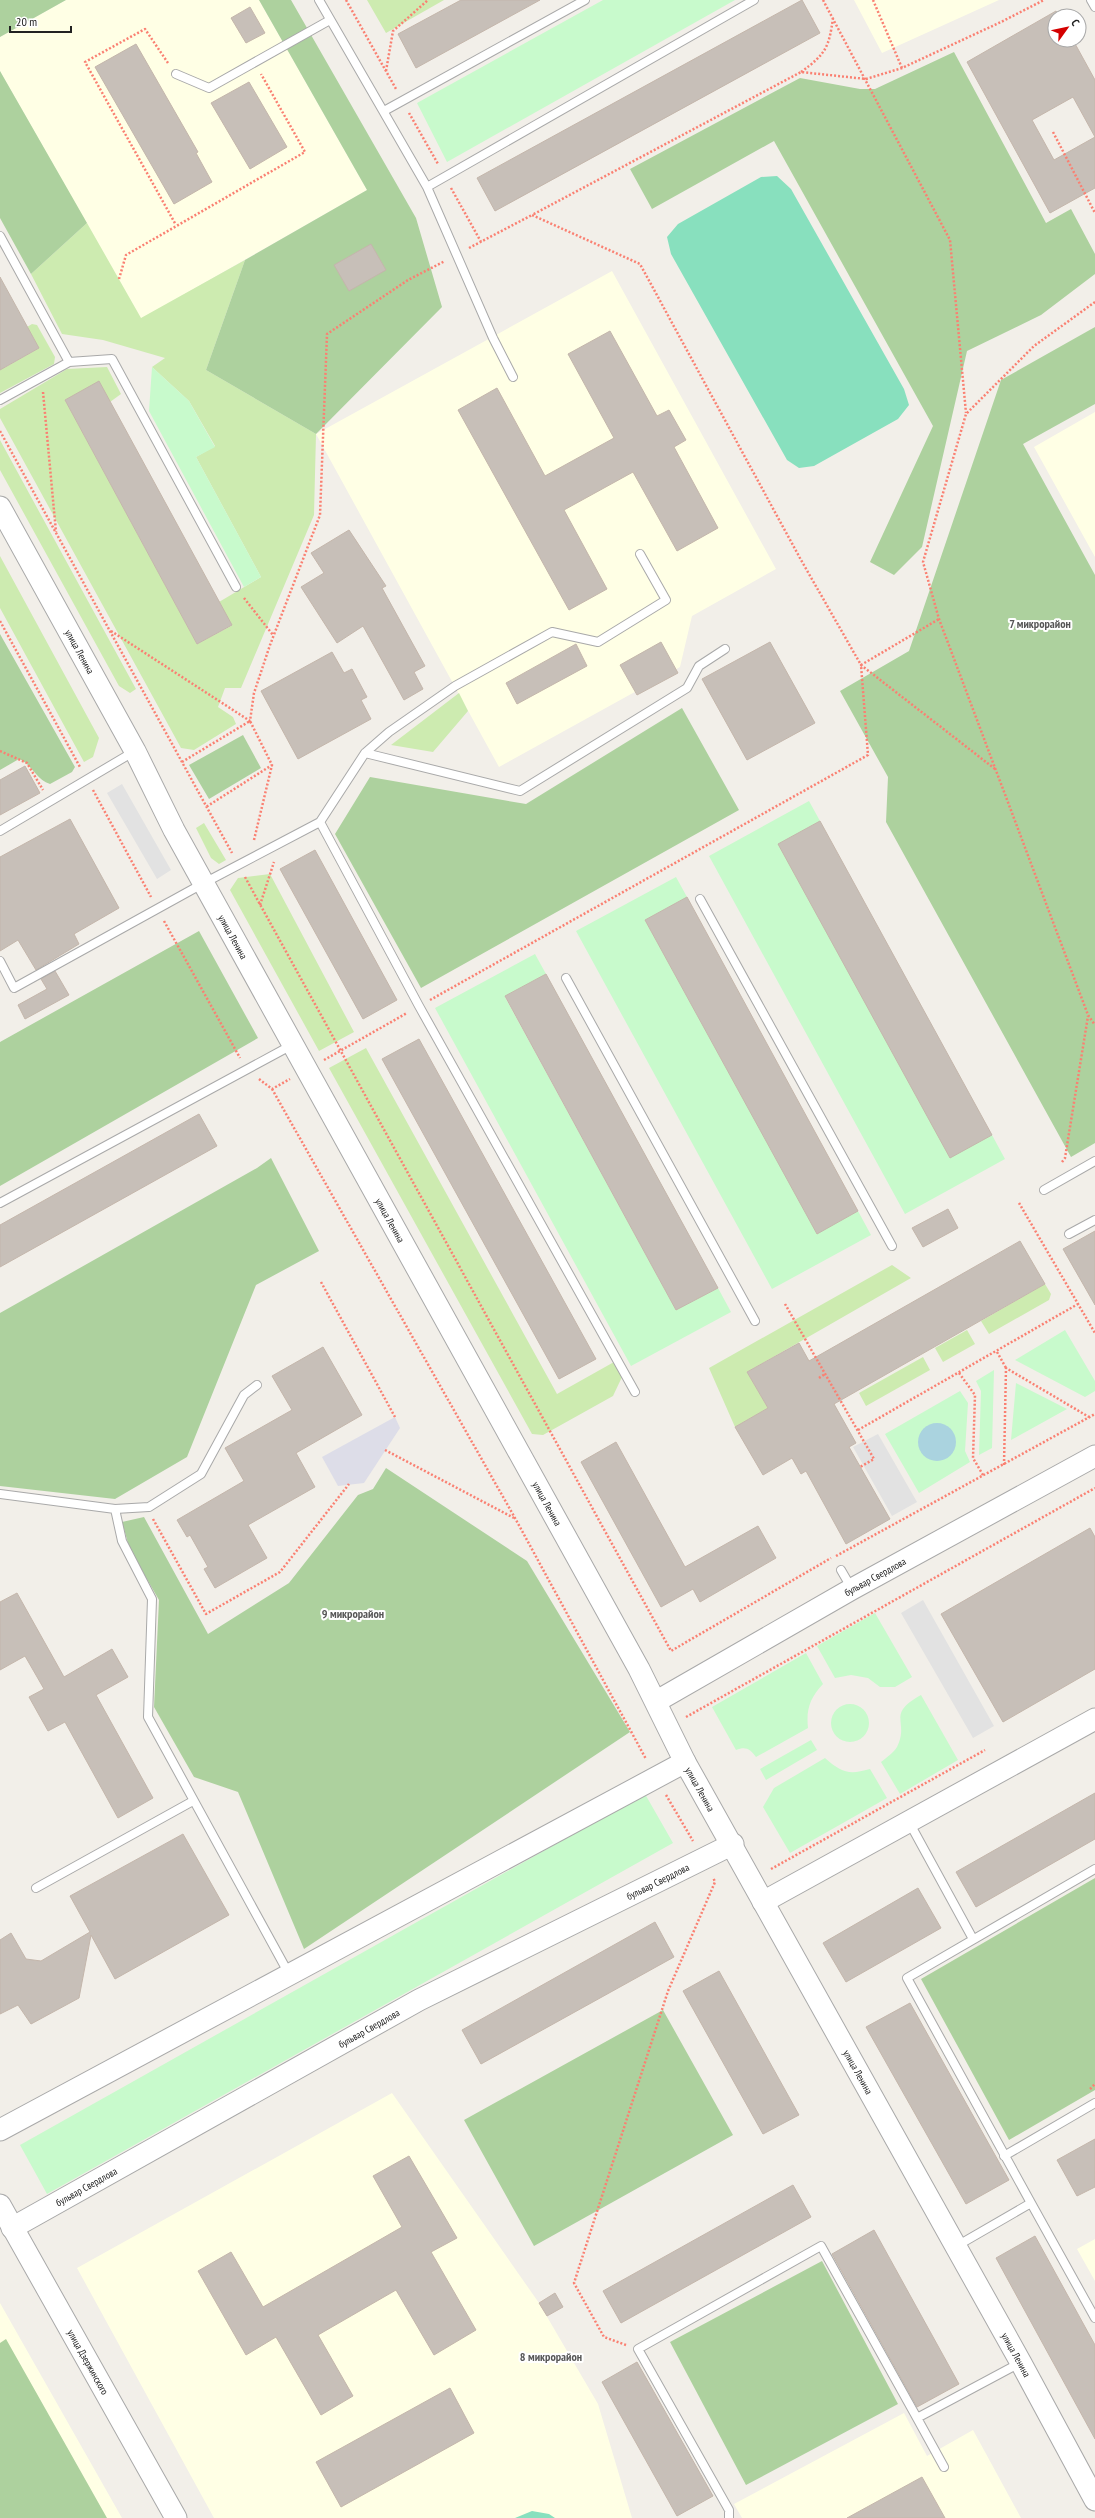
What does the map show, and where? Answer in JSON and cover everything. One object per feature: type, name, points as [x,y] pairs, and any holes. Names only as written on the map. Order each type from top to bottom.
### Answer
[{"type":"street","name":"улица Ленина","points":[[0,507],[136,751],[174,830],[309,1070],[657,1701],[686,1762],[1021,2363],[1095,2500]]},
{"type":"street","name":"бульвар Свердлова","points":[[657,1701],[852,1589],[1095,1456]]},
{"type":"street","points":[[763,1902],[1095,1719]]},
{"type":"street","points":[[0,2130],[290,1976],[686,1762]]},
{"type":"street","name":"бульвар Свердлова","points":[[12,2228],[419,2000],[733,1844]]},
{"type":"street","name":"улица Дзержинского","points":[[0,2205],[176,2518]]},
{"type":"lane","points":[[319,0],[427,187],[493,338],[513,377]]},
{"type":"lane","points":[[384,111],[585,0]]},
{"type":"lane","points":[[427,187],[754,0]]},
{"type":"lane","points":[[1091,0],[1095,7]]},
{"type":"lane","points":[[176,74],[209,88],[255,64],[330,20]]},
{"type":"lane","points":[[0,236],[69,362]]},
{"type":"lane","points":[[0,400],[69,362],[112,360],[236,587]]},
{"type":"lane","points":[[0,961],[14,988],[238,864],[320,822],[365,753],[389,732],[456,686],[552,632],[598,642],[666,600],[640,554]]},
{"type":"lane","points":[[365,753],[520,791],[687,688],[699,666],[725,649]]},
{"type":"lane","points":[[0,831],[136,751]]},
{"type":"lane","points":[[320,822],[419,1006],[635,1392]]},
{"type":"lane","points":[[700,899],[892,1246]]},
{"type":"lane","points":[[566,978],[755,1321]]},
{"type":"lane","points":[[0,1203],[294,1043]]},
{"type":"lane","points":[[1044,1190],[1095,1161]]},
{"type":"lane","points":[[1069,1234],[1095,1220]]},
{"type":"lane","points":[[0,1494],[115,1509],[149,1507],[201,1474],[244,1395],[257,1385]]},
{"type":"lane","points":[[115,1509],[122,1541],[152,1599],[148,1717],[290,1976]]},
{"type":"lane","points":[[841,1570],[852,1589]]},
{"type":"lane","points":[[36,1888],[193,1801]]},
{"type":"lane","points":[[908,1821],[973,1939]]},
{"type":"lane","points":[[1095,1869],[907,1978],[1004,2156],[1095,2318]]},
{"type":"lane","points":[[1004,2156],[1095,2103]]},
{"type":"lane","points":[[955,2247],[1031,2202]]},
{"type":"lane","points":[[729,2518],[729,2510],[638,2349],[821,2246],[944,2467]]},
{"type":"lane","points":[[917,2418],[1021,2363]]},
{"type":"path","points":[[346,0],[481,242]]},
{"type":"path","points":[[386,71],[393,31],[428,0]]},
{"type":"path","points":[[823,0],[950,240],[966,414],[923,562],[939,619],[1088,1015],[1095,1025]]},
{"type":"path","points":[[873,0],[902,68]]},
{"type":"path","points":[[801,72],[866,79],[902,68],[1002,22],[1044,0]]},
{"type":"path","points":[[833,18],[830,43],[816,61],[801,72],[532,215],[640,264],[801,560],[862,665],[995,769]]},
{"type":"path","points":[[176,74],[145,29],[85,62],[176,225]]},
{"type":"path","points":[[119,279],[126,255],[305,152],[255,64]]},
{"type":"path","points":[[1053,132],[1095,213]]},
{"type":"path","points":[[250,721],[254,693],[273,636],[320,515],[327,334],[408,280]]},
{"type":"path","points":[[966,414],[1034,346],[1095,302]]},
{"type":"path","points":[[42,377],[57,534]]},
{"type":"path","points":[[0,431],[671,1651],[906,1516],[1004,1465],[1095,1414]]},
{"type":"path","points":[[236,587],[273,636]]},
{"type":"path","points":[[862,665],[939,619]]},
{"type":"path","points":[[0,621],[246,1069],[272,1089],[515,1518],[656,1778],[715,1882],[668,1991],[574,2283],[604,2337],[638,2349]]},
{"type":"path","points":[[109,630],[250,721],[272,765],[250,858]]},
{"type":"path","points":[[272,1089],[309,1070],[419,1006],[868,755],[862,665]]},
{"type":"path","points":[[182,762],[250,721]]},
{"type":"path","points":[[0,751],[28,763],[50,802]]},
{"type":"path","points":[[206,807],[272,765]]},
{"type":"path","points":[[260,905],[280,842]]},
{"type":"path","points":[[1044,1190],[1065,1158],[1088,1015]]},
{"type":"path","points":[[1019,1203],[1095,1333]]},
{"type":"path","points":[[321,1282],[394,1417]]},
{"type":"path","points":[[785,1304],[874,1459],[860,1467]]},
{"type":"path","points":[[858,1430],[997,1352],[1078,1304]]},
{"type":"path","points":[[997,1352],[1006,1368],[1089,1418]]},
{"type":"path","points":[[1004,1465],[1006,1368]]},
{"type":"path","points":[[959,1373],[974,1395],[974,1458],[983,1476]]},
{"type":"path","points":[[819,1378],[825,1374]]},
{"type":"path","points":[[385,1450],[515,1518]]},
{"type":"path","points":[[149,1507],[155,1526],[206,1614],[280,1572],[349,1484]]},
{"type":"path","points":[[686,1717],[1095,1488]]},
{"type":"path","points":[[771,1870],[985,1750]]},
{"type":"shaded area","points":[[66,0],[259,0],[367,190],[141,319],[0,71],[0,37]]},
{"type":"shaded area","points":[[854,0],[999,0],[882,53]]},
{"type":"shaded area","points":[[612,271],[776,569],[692,616],[680,667],[499,767],[316,434]]},
{"type":"shaded area","points":[[1095,412],[1095,557],[1034,447]]},
{"type":"shaded area","points":[[122,784],[171,870],[157,879],[107,793]]},
{"type":"shaded area","points":[[395,1417],[400,1428],[364,1483],[338,1486],[322,1457]]},
{"type":"shaded area","points":[[878,1434],[917,1502],[892,1516],[853,1447]]},
{"type":"shaded area","points":[[923,1600],[994,1726],[973,1738],[901,1613]]},
{"type":"shaded area","points":[[392,2093],[539,2303],[598,2404],[632,2518],[214,2518],[77,2268]]},
{"type":"shaded area","points":[[1095,2239],[1095,2281],[1077,2249]]},
{"type":"shaded area","points":[[0,2303],[122,2518],[0,2518]]},
{"type":"shaded area","points":[[904,2413],[927,2456],[973,2430],[1021,2518],[742,2518],[734,2504]]},
{"type":"green space","points":[[0,0],[66,0],[0,37]]},
{"type":"green space","points":[[259,0],[291,0],[416,218],[442,307],[316,434],[206,370],[245,260],[367,190]]},
{"type":"green space","points":[[367,0],[444,0],[386,33]]},
{"type":"green space","points":[[603,0],[735,0],[447,162],[417,103]]},
{"type":"green space","points":[[954,52],[1046,223],[1071,209],[1095,254],[1095,274],[1041,315],[967,351],[922,547],[894,575],[870,562],[933,426],[774,141],[652,209],[630,169],[800,78],[860,89],[875,89]]},
{"type":"green space","points":[[0,71],[87,223],[31,274],[0,218]]},
{"type":"green space","points":[[777,176],[791,189],[904,389],[909,405],[898,419],[814,466],[799,468],[787,460],[671,254],[667,237],[678,224],[761,177]]},
{"type":"green space","points":[[87,223],[141,318],[245,260],[206,370],[316,434],[314,515],[241,688],[225,688],[218,707],[233,717],[236,724],[194,750],[181,748],[0,418],[0,409],[67,369],[107,367],[121,394],[110,402],[99,382],[65,400],[197,644],[231,626],[219,602],[261,577],[196,457],[215,446],[189,401],[152,367],[165,358],[103,340],[62,334],[31,274]]},
{"type":"green space","points":[[32,324],[37,325],[55,357],[54,364],[0,393],[0,361],[4,368],[39,348],[27,327]]},
{"type":"green space","points":[[1095,327],[1095,404],[1023,444],[1095,575],[1095,1143],[1071,1157],[886,822],[888,777],[840,691],[909,651],[1001,380]]},
{"type":"green space","points":[[152,367],[189,401],[215,447],[196,457],[261,577],[244,587],[149,411]]},
{"type":"green space","points":[[0,440],[136,689],[130,693],[119,686],[0,470]]},
{"type":"green space","points":[[0,556],[99,738],[93,757],[84,762],[0,608]]},
{"type":"green space","points":[[0,634],[75,767],[72,772],[50,784],[41,779],[28,765],[19,759],[0,770]]},
{"type":"green space","points":[[459,693],[468,711],[433,752],[391,745]]},
{"type":"green space","points":[[682,708],[739,810],[421,988],[335,834],[370,777],[526,804]]},
{"type":"green space","points":[[243,735],[261,768],[209,799],[189,765]]},
{"type":"green space","points":[[809,801],[820,821],[779,844],[992,1135],[1005,1159],[905,1214],[709,856]]},
{"type":"green space","points":[[204,823],[226,860],[219,864],[211,858],[196,828]]},
{"type":"green space","points":[[270,874],[354,1032],[319,1051],[230,890],[238,878]]},
{"type":"green space","points":[[676,877],[687,897],[645,920],[817,1233],[858,1211],[871,1235],[772,1289],[576,931]]},
{"type":"green space","points":[[199,931],[258,1038],[0,1186],[0,1042]]},
{"type":"green space","points":[[535,954],[546,974],[505,997],[676,1310],[718,1288],[731,1312],[631,1366],[435,1008]]},
{"type":"green space","points":[[366,1048],[557,1394],[614,1362],[622,1377],[613,1396],[543,1435],[532,1434],[329,1068]]},
{"type":"green space","points":[[271,1158],[319,1251],[256,1285],[187,1457],[115,1499],[0,1486],[0,1313],[257,1168]]},
{"type":"green space","points":[[892,1265],[911,1278],[747,1372],[768,1408],[735,1427],[709,1368]]},
{"type":"green space","points":[[1045,1284],[1051,1294],[1049,1300],[989,1334],[981,1321]]},
{"type":"green space","points":[[967,1330],[975,1344],[943,1362],[935,1348]]},
{"type":"green space","points":[[1065,1330],[1095,1381],[1095,1391],[1085,1397],[1015,1360]]},
{"type":"green space","points":[[923,1357],[930,1370],[866,1406],[859,1393]]},
{"type":"green space","points":[[994,1370],[992,1448],[979,1455],[981,1391],[976,1381]]},
{"type":"green space","points":[[1016,1383],[1067,1409],[1011,1440]]},
{"type":"green space","points":[[960,1391],[968,1403],[965,1451],[970,1462],[919,1493],[885,1434]]},
{"type":"green space","points":[[386,1468],[527,1561],[630,1732],[304,1949],[238,1792],[194,1777],[154,1707],[159,1600],[130,1550],[122,1522],[144,1517],[208,1634],[289,1583],[358,1495],[373,1489]]},
{"type":"green space","points":[[875,1613],[912,1677],[895,1687],[880,1687],[868,1678],[851,1675],[835,1678],[817,1646]]},
{"type":"green space","points":[[806,1653],[823,1684],[812,1699],[808,1709],[808,1728],[756,1757],[748,1749],[742,1748],[736,1750],[712,1707]]},
{"type":"green space","points":[[921,1695],[958,1760],[900,1794],[881,1762],[897,1747],[901,1731],[901,1713],[910,1702]]},
{"type":"green space","points":[[846,1704],[854,1704],[864,1709],[868,1716],[868,1730],[864,1737],[854,1742],[846,1742],[836,1737],[834,1734],[831,1727],[831,1719],[836,1709],[839,1707]]},
{"type":"green space","points":[[811,1740],[817,1750],[766,1780],[760,1769]]},
{"type":"green space","points":[[825,1758],[841,1770],[856,1772],[870,1769],[887,1798],[790,1853],[763,1807],[774,1788]]},
{"type":"green space","points":[[645,1794],[673,1843],[47,2194],[20,2145]]},
{"type":"green space","points":[[1095,1878],[1095,2090],[1009,2140],[921,1979]]},
{"type":"green space","points":[[663,2010],[733,2135],[534,2246],[464,2120]]},
{"type":"green space","points":[[822,2261],[898,2404],[746,2485],[670,2342]]},
{"type":"green space","points":[[6,2339],[107,2518],[0,2518],[0,2343]]},
{"type":"green space","points":[[532,2511],[549,2514],[555,2518],[515,2518]]},
{"type":"water","points":[[937,1423],[947,1426],[953,1432],[956,1442],[953,1452],[947,1458],[937,1461],[927,1458],[921,1452],[918,1442],[921,1432],[927,1426]]},
{"type":"building","points":[[461,0],[540,0],[416,68],[398,34]]},
{"type":"building","points":[[802,0],[820,33],[495,211],[477,178]]},
{"type":"building","points":[[250,7],[265,33],[246,43],[231,18]]},
{"type":"building","points":[[1047,16],[1047,48],[1077,48],[1095,80],[1095,137],[1095,188],[1050,213],[967,62]],"holes":[[[1073,97],[1095,137],[1054,160],[1032,120]]]},
{"type":"building","points":[[136,44],[198,152],[196,153],[212,182],[174,204],[95,67]]},
{"type":"building","points":[[249,82],[287,147],[250,169],[211,103]]},
{"type":"building","points":[[371,244],[386,270],[349,291],[334,265]]},
{"type":"building","points":[[0,277],[39,348],[0,370]]},
{"type":"building","points":[[610,331],[657,416],[669,410],[686,440],[674,447],[718,528],[677,551],[633,472],[564,510],[607,589],[569,610],[458,410],[497,388],[545,476],[614,438],[568,354]]},
{"type":"building","points":[[99,381],[232,625],[197,644],[65,400]]},
{"type":"building","points":[[349,530],[386,586],[382,588],[425,666],[414,672],[423,689],[404,700],[363,626],[337,643],[301,587],[324,573],[311,553]]},
{"type":"building","points":[[661,642],[678,673],[637,695],[620,665]]},
{"type":"building","points":[[770,642],[815,723],[747,760],[702,679]]},
{"type":"building","points":[[576,644],[587,666],[517,704],[506,683]]},
{"type":"building","points":[[332,652],[344,673],[352,669],[367,697],[361,700],[371,719],[298,759],[261,691]]},
{"type":"building","points":[[25,766],[40,793],[0,815],[0,780]]},
{"type":"building","points":[[70,819],[119,908],[74,934],[79,944],[36,970],[18,940],[0,951],[0,857]]},
{"type":"building","points":[[820,821],[992,1135],[950,1158],[778,844]]},
{"type":"building","points":[[315,850],[397,1000],[363,1019],[280,869]]},
{"type":"building","points":[[687,897],[858,1211],[817,1234],[645,920]]},
{"type":"building","points":[[55,971],[69,995],[25,1019],[18,1005],[47,989],[41,979]]},
{"type":"building","points":[[546,974],[718,1288],[676,1310],[505,996]]},
{"type":"building","points":[[419,1039],[596,1359],[559,1379],[382,1059]]},
{"type":"building","points":[[199,1114],[217,1146],[0,1267],[0,1225]]},
{"type":"building","points":[[948,1209],[958,1228],[923,1247],[912,1228]]},
{"type":"building","points":[[1095,1231],[1095,1305],[1063,1249]]},
{"type":"building","points":[[1020,1241],[1045,1284],[834,1404],[856,1443],[849,1447],[890,1519],[846,1544],[806,1471],[801,1474],[792,1458],[763,1475],[735,1427],[768,1408],[747,1372],[799,1343],[809,1361]]},
{"type":"building","points":[[323,1347],[362,1415],[296,1453],[315,1487],[248,1525],[267,1558],[215,1588],[204,1569],[208,1567],[190,1535],[187,1537],[177,1520],[244,1481],[225,1448],[292,1410],[272,1376]]},
{"type":"building","points":[[616,1442],[685,1567],[758,1526],[776,1558],[700,1602],[693,1589],[661,1607],[581,1462]]},
{"type":"building","points":[[1090,1528],[1095,1537],[1095,1669],[1003,1722],[941,1614]]},
{"type":"building","points":[[17,1593],[64,1677],[112,1649],[128,1677],[96,1695],[153,1798],[118,1818],[65,1722],[48,1731],[29,1697],[44,1689],[25,1656],[0,1670],[0,1602]]},
{"type":"building","points":[[1095,1793],[1095,1839],[976,1907],[956,1872]]},
{"type":"building","points":[[183,1834],[229,1915],[115,1979],[91,1935],[79,1998],[31,2024],[18,2005],[0,2014],[0,1940],[11,1933],[26,1959],[41,1961],[90,1932],[70,1896]]},
{"type":"building","points":[[918,1888],[941,1928],[846,1982],[823,1943]]},
{"type":"building","points":[[655,1922],[674,1957],[481,2064],[462,2030]]},
{"type":"building","points":[[719,1971],[799,2115],[763,2134],[683,1991]]},
{"type":"building","points":[[910,2003],[1009,2180],[966,2204],[866,2027]]},
{"type":"building","points":[[1095,2139],[1095,2187],[1077,2196],[1057,2160]]},
{"type":"building","points":[[409,2156],[457,2238],[431,2252],[476,2330],[434,2355],[396,2290],[318,2335],[353,2396],[321,2415],[276,2337],[246,2355],[198,2271],[231,2252],[263,2307],[402,2227],[373,2176]]},
{"type":"building","points":[[793,2185],[811,2217],[621,2323],[603,2291]]},
{"type":"building","points":[[874,2230],[959,2384],[917,2407],[832,2254]]},
{"type":"building","points":[[1035,2236],[1095,2345],[1095,2439],[996,2258]]},
{"type":"building","points":[[555,2293],[563,2307],[547,2316],[539,2303]]},
{"type":"building","points":[[637,2362],[713,2496],[677,2516],[602,2382]]},
{"type":"building","points":[[450,2388],[474,2433],[341,2507],[316,2462]]},
{"type":"building","points":[[922,2477],[945,2518],[847,2518]]},
{"type":"district","name":"7 микрорайон","points":[[1040,623]]},
{"type":"district","name":"9 микрорайон","points":[[353,1613]]},
{"type":"district","name":"8 микрорайон","points":[[551,2356]]}]
